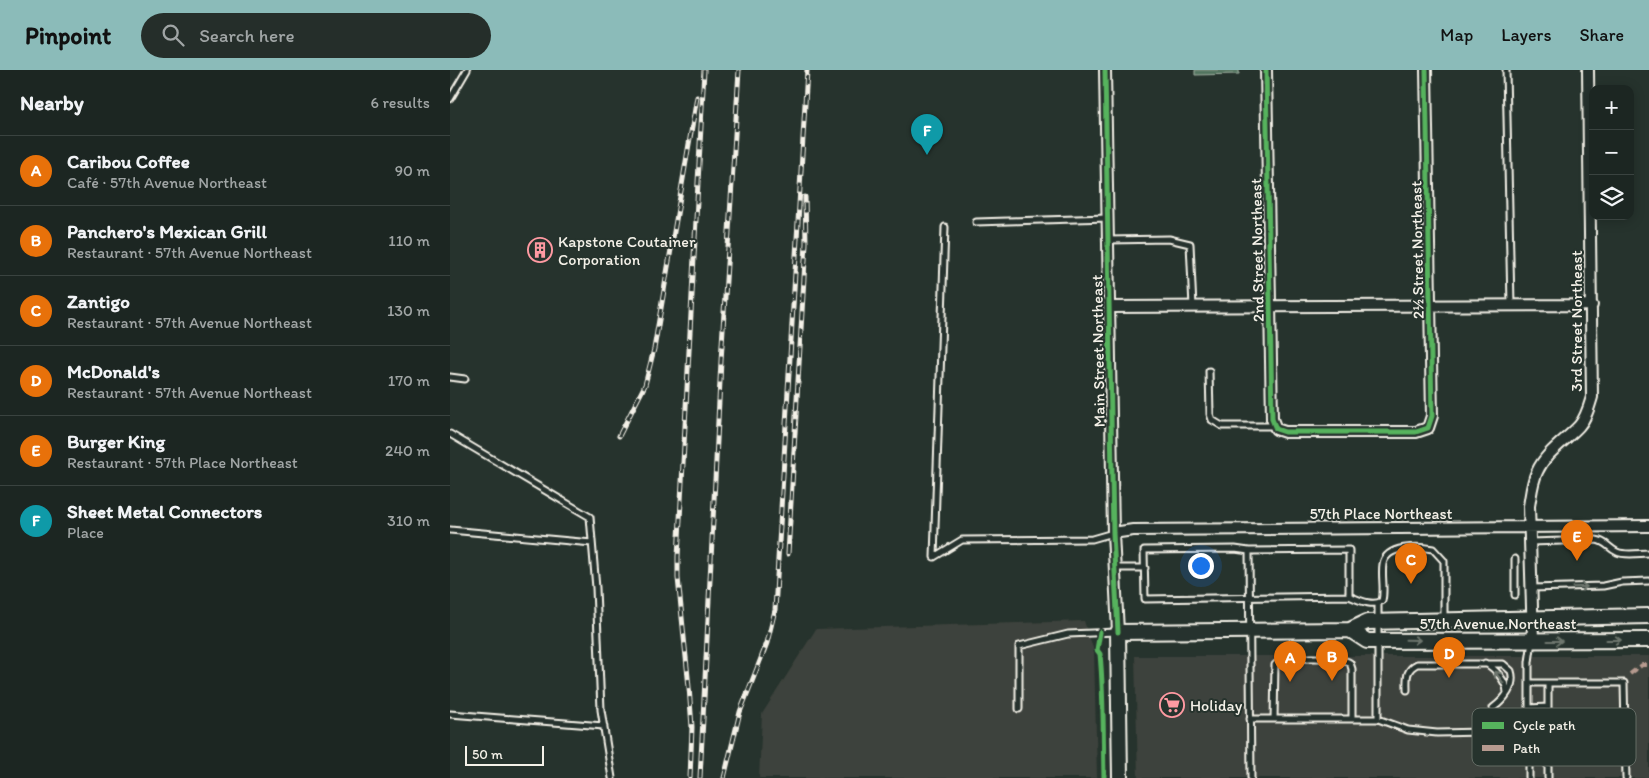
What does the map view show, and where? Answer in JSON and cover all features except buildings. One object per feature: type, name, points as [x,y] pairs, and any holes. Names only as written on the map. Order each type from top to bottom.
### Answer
[{"type":"street","name":"Main Street Northeast","points":[[1104,70],[1120,778]]},
{"type":"street","name":"2nd Street Northeast","points":[[1266,70],[1272,419],[1275,427]]},
{"type":"street","name":"2½ Street Northeast","points":[[1275,427],[1285,432],[1416,432],[1428,428],[1432,416],[1426,70]]},
{"type":"street","name":"3rd Street Northeast","points":[[1532,641],[1533,617],[1529,506],[1537,472],[1560,442],[1580,425],[1588,411],[1592,397],[1588,70]]},
{"type":"street","points":[[1109,307],[1592,305]]},
{"type":"street","name":"57th Place Northeast","points":[[1113,533],[1133,530],[1649,526]]},
{"type":"street","name":"57th Avenue Northeast","points":[[1118,632],[1350,630],[1367,622],[1378,621],[1649,616]]},
{"type":"street","name":"57th Avenue Northeast","points":[[1350,630],[1368,641],[1649,640]]},
{"type":"lane","points":[[450,99],[467,70]]},
{"type":"lane","points":[[1506,70],[1511,305]]},
{"type":"lane","points":[[976,222],[1108,218]]},
{"type":"lane","points":[[946,227],[934,557],[962,540],[1092,539],[1113,533]]},
{"type":"lane","points":[[1108,240],[1168,239],[1190,244],[1193,307]]},
{"type":"lane","points":[[1210,371],[1210,414],[1212,420],[1222,426],[1275,427]]},
{"type":"lane","points":[[450,377],[465,379]]},
{"type":"lane","points":[[450,434],[590,517],[596,588],[601,710],[612,778]]},
{"type":"lane","points":[[450,530],[592,543]]},
{"type":"lane","points":[[1530,542],[1596,540],[1603,541],[1622,554],[1649,553]]},
{"type":"lane","points":[[1349,596],[1349,550],[1144,550],[1145,598],[1349,596],[1363,602],[1378,603],[1382,601],[1384,595],[1383,562],[1388,556],[1400,549],[1428,548],[1438,552],[1444,561],[1444,619]]},
{"type":"lane","points":[[1249,551],[1251,778]]},
{"type":"lane","points":[[1515,558],[1515,595]]},
{"type":"lane","points":[[1115,568],[1145,568]]},
{"type":"lane","points":[[1532,588],[1603,586],[1622,582],[1649,581]]},
{"type":"lane","points":[[1378,603],[1378,718]]},
{"type":"lane","points":[[1019,709],[1019,646],[1068,634],[1118,632]]},
{"type":"lane","points":[[1532,641],[1528,662],[1529,708],[1548,707],[1548,683]]},
{"type":"lane","points":[[1274,719],[1275,664],[1284,659],[1339,659],[1350,663],[1352,669],[1352,718]]},
{"type":"lane","points":[[1485,663],[1493,668],[1505,685],[1508,694]]},
{"type":"lane","points":[[1407,690],[1407,674],[1417,664],[1503,664],[1511,671],[1512,680],[1508,694],[1493,708]]},
{"type":"lane","points":[[1528,683],[1624,683],[1625,708]]},
{"type":"lane","points":[[450,714],[604,726]]},
{"type":"lane","points":[[1250,718],[1378,718],[1408,730],[1437,734],[1472,733]]},
{"type":"shaded area","points":[[1084,621],[1094,651],[1097,778],[759,778],[762,714],[816,629]]},
{"type":"shaded area","points":[[1135,656],[1649,656],[1649,778],[1138,778]]},
{"type":"green space","points":[[1195,70],[1239,70],[1239,74],[1195,75]]},
{"type":"railway","points":[[690,778],[692,727],[678,578],[678,557],[704,70]]},
{"type":"railway","points":[[700,778],[721,361],[739,70]]},
{"type":"railway","points":[[724,778],[740,712],[767,643],[775,610],[807,70]]},
{"type":"railway","points":[[619,436],[645,385],[654,349],[697,97]]},
{"type":"railway","points":[[788,554],[806,243],[805,197]]},
{"type":"marked path","points":[[1630,674],[1642,665],[1649,665]]},
{"type":"cycle path","points":[[1105,70],[1113,533],[1118,632]]},
{"type":"cycle path","points":[[1266,70],[1272,419],[1276,429],[1285,432],[1416,432],[1428,428],[1432,416],[1426,70]]},
{"type":"cycle path","points":[[1100,632],[1097,650],[1100,654],[1102,685],[1104,778]]},
{"type":"place","name":"Sheet Metal Connectors","points":[[927,155]]},
{"type":"place","name":"Kapstone Coutainer Corporation","points":[[540,250]]},
{"type":"place","name":"Burger King","points":[[1577,561]]},
{"type":"place","name":"Zantigo","points":[[1411,584]]},
{"type":"place","name":"McDonald's","points":[[1449,678]]},
{"type":"place","name":"Panchero's Mexican Grill","points":[[1332,681]]},
{"type":"place","name":"Caribou Coffee","points":[[1290,682]]},
{"type":"place","name":"Holiday","points":[[1172,705]]}]
